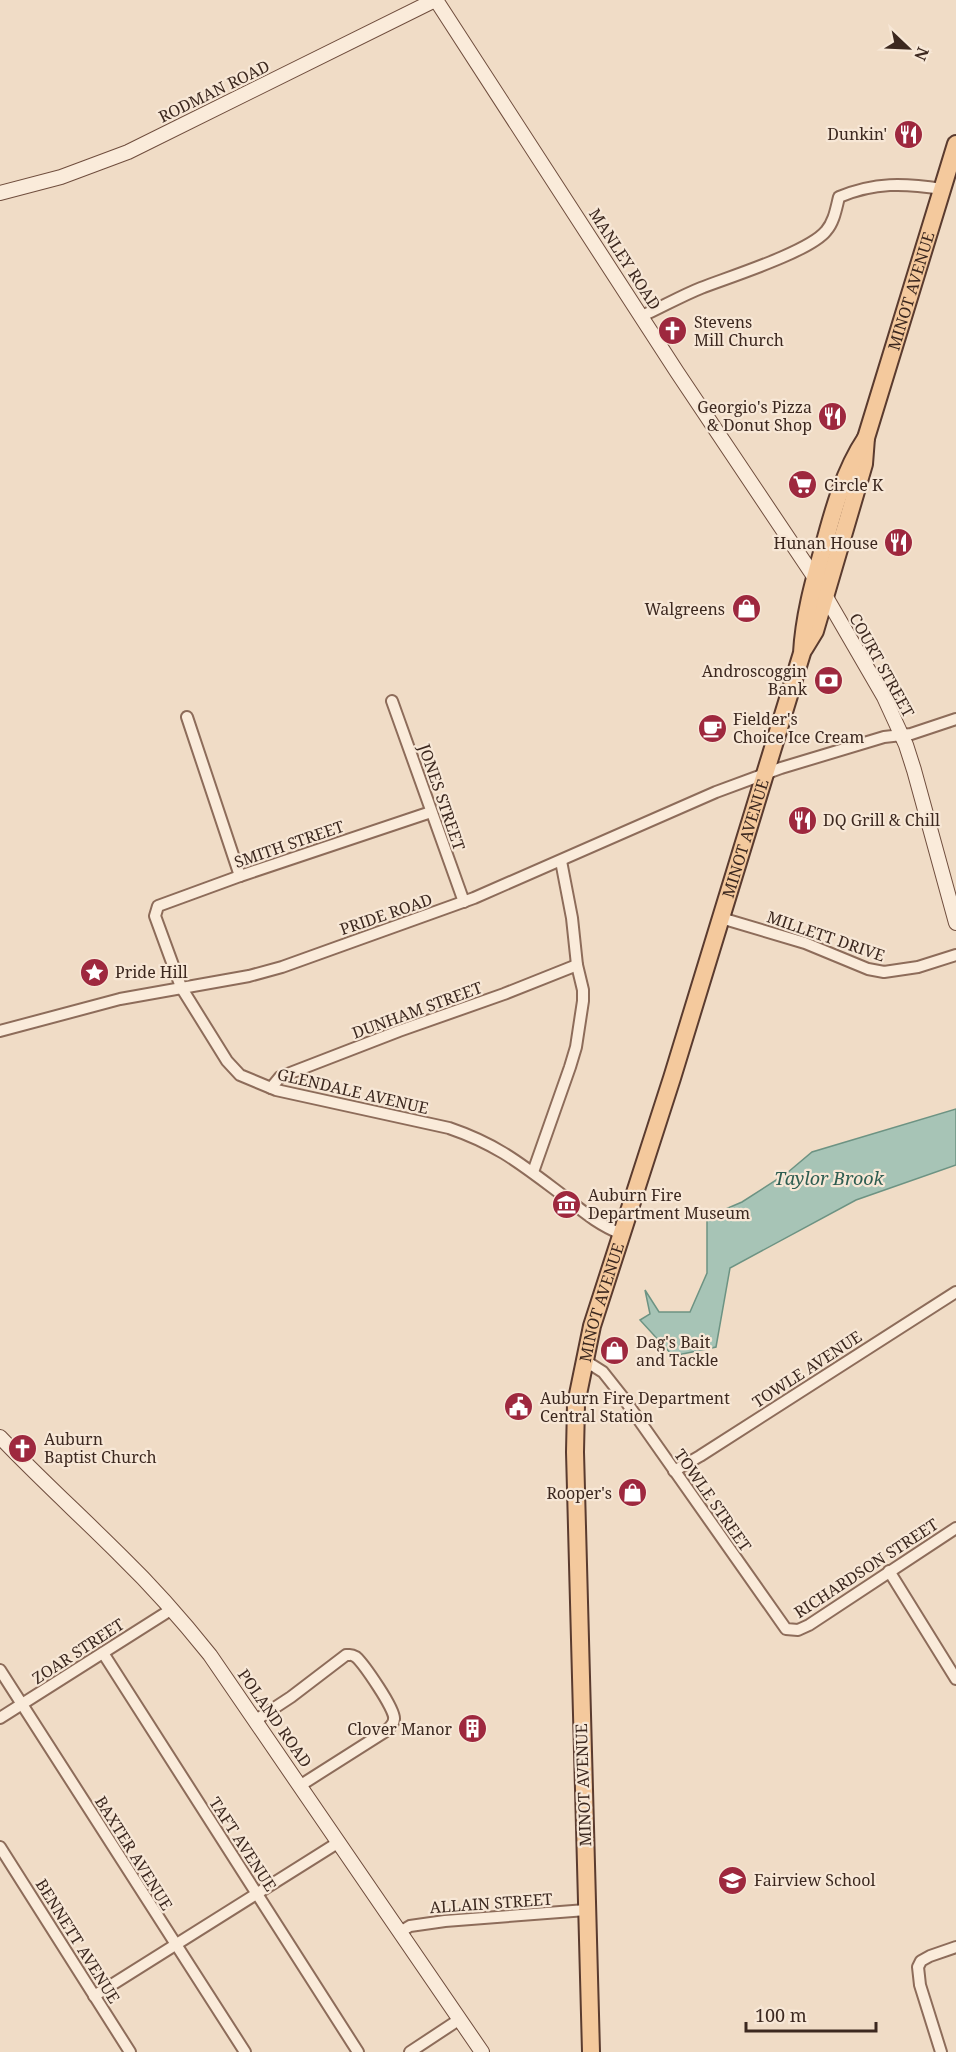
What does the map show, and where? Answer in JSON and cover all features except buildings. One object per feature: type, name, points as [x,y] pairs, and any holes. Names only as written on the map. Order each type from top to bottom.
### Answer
[{"type":"main road","name":"MINOT AVENUE","points":[[802,653],[815,631],[864,464],[866,438],[956,144]]},
{"type":"main road","name":"MINOT AVENUE","points":[[591,2052],[575,1452],[576,1404],[592,1326],[802,653],[804,623],[830,524],[852,459],[866,438]]},
{"type":"street","name":"RODMAN ROAD","points":[[0,193],[61,177],[128,152],[436,0]]},
{"type":"street","name":"MANLEY ROAD","points":[[436,0],[677,372],[815,578],[825,597]]},
{"type":"street","points":[[642,316],[697,290],[770,262],[814,241],[827,230],[839,197],[846,194],[875,185],[901,184],[942,189]]},
{"type":"street","name":"COURT STREET","points":[[825,597],[884,697],[901,735],[914,770],[956,922]]},
{"type":"street","name":"JONES STREET","points":[[392,701],[464,902]]},
{"type":"street","points":[[187,717],[240,876]]},
{"type":"street","name":"PRIDE ROAD","points":[[0,1031],[109,1001],[249,976],[282,967],[464,902],[716,792],[884,737],[911,734],[956,719]]},
{"type":"street","name":"SMITH STREET","points":[[158,906],[431,812]]},
{"type":"street","points":[[532,1172],[550,1128],[576,1047],[583,1001],[583,990],[576,965],[572,918],[561,861]]},
{"type":"street","name":"GLENDALE AVENUE","points":[[158,906],[155,916],[181,987],[232,1067],[250,1080],[271,1088],[449,1128],[487,1142],[532,1172],[595,1221],[622,1234]]},
{"type":"street","name":"MILLETT DRIVE","points":[[721,918],[805,943],[868,969],[884,972],[898,972],[956,955]]},
{"type":"street","name":"DUNHAM STREET","points":[[271,1088],[280,1077],[576,965]]},
{"type":"street","name":"TOWLE AVENUE","points":[[674,1470],[700,1456],[956,1292]]},
{"type":"street","name":"TOWLE STREET","points":[[584,1360],[607,1376],[778,1619],[786,1629],[792,1631]]},
{"type":"street","name":"POLAND ROAD","points":[[0,1437],[43,1482],[122,1557],[172,1609],[210,1655],[482,2052]]},
{"type":"street","name":"RICHARDSON STREET","points":[[792,1631],[809,1624],[956,1528]]},
{"type":"street","points":[[889,1571],[956,1679]]},
{"type":"street","name":"ZOAR STREET","points":[[0,1718],[172,1609]]},
{"type":"street","name":"TAFT AVENUE","points":[[103,1653],[358,2052]]},
{"type":"street","points":[[256,1720],[291,1697],[346,1655],[351,1655],[359,1661],[372,1679],[392,1710],[394,1719],[386,1731],[301,1785]]},
{"type":"street","name":"BAXTER AVENUE","points":[[0,1670],[245,2052]]},
{"type":"street","points":[[94,1996],[339,1842]]},
{"type":"street","name":"BENNETT AVENUE","points":[[0,1847],[130,2052]]},
{"type":"street","name":"ALLAIN STREET","points":[[400,1932],[410,1926],[445,1921],[586,1910]]},
{"type":"street","points":[[941,2052],[920,1984],[918,1967],[921,1961],[930,1956],[956,1947]]},
{"type":"street","points":[[410,2052],[460,2019]]},
{"type":"water","name":"Taylor Brook","points":[[956,1109],[956,1165],[856,1200],[730,1268],[716,1347],[673,1356],[640,1320],[650,1314],[645,1290],[659,1312],[690,1312],[707,1273],[707,1217],[742,1202],[787,1173],[812,1152]]},
{"type":"place","name":"Dunkin'","points":[[908,134]]},
{"type":"place","name":"Stevens Mill Church","points":[[673,331]]},
{"type":"place","name":"Georgio's Pizza & Donut Shop","points":[[833,416]]},
{"type":"place","name":"Circle K","points":[[803,485]]},
{"type":"place","name":"Hunan House","points":[[899,543]]},
{"type":"place","name":"Walgreens","points":[[746,609]]},
{"type":"place","name":"Androscoggin Bank","points":[[828,680]]},
{"type":"place","name":"Fielder's Choice Ice Cream","points":[[712,728]]},
{"type":"place","name":"DQ Grill & Chill","points":[[802,820]]},
{"type":"place","name":"Pride Hill","points":[[94,972]]},
{"type":"place","name":"Auburn Fire Department Museum","points":[[567,1204]]},
{"type":"place","name":"Dag's Bait and Tackle","points":[[615,1351]]},
{"type":"place","name":"Auburn Fire Department Central Station","points":[[519,1407]]},
{"type":"place","name":"Auburn Baptist Church","points":[[23,1448]]},
{"type":"place","name":"Rooper's","points":[[633,1493]]},
{"type":"place","name":"Clover Manor","points":[[473,1729]]},
{"type":"place","name":"Fairview School","points":[[733,1880]]}]
